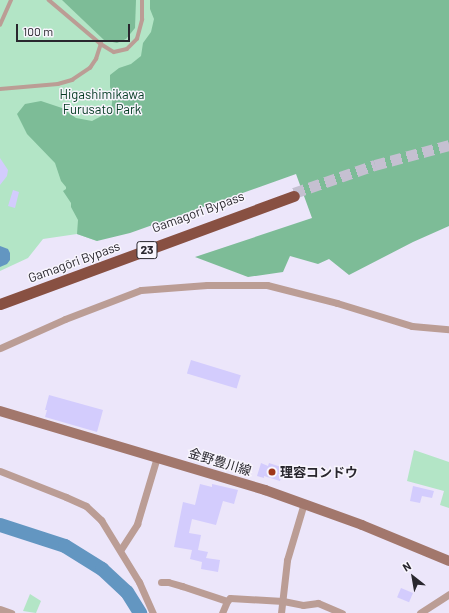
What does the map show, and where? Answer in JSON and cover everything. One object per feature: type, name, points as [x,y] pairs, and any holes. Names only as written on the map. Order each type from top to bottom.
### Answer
[{"type":"highway","name":"Gamagori Bypass","points":[[0,299],[294,195]]},
{"type":"highway","name":"Gamagōri Bypass","points":[[0,304],[294,195]]},
{"type":"main road","name":"金野豊川線","points":[[0,411],[157,457],[304,503],[449,562]]},
{"type":"street","points":[[0,348],[65,319],[141,290],[207,285],[267,285],[337,303],[412,326],[449,329]]},
{"type":"street","points":[[121,549],[136,524],[157,457]]},
{"type":"street","points":[[0,471],[66,496],[86,506],[101,520],[121,549],[139,582],[153,613]]},
{"type":"street","points":[[281,613],[287,560],[304,503]]},
{"type":"street","points":[[160,582],[168,582],[227,601]]},
{"type":"street","points":[[420,613],[449,594]]},
{"type":"street","points":[[222,613],[227,601],[230,598],[282,601],[303,604],[318,603],[342,613]]},
{"type":"street","points":[[0,609],[11,613]]},
{"type":"lane","points":[[0,24],[11,0]]},
{"type":"lane","points":[[49,0],[101,44],[114,52],[127,49],[137,39],[142,20],[142,0]]},
{"type":"lane","points":[[0,89],[58,84],[72,80],[90,68],[96,59],[101,44]]},
{"type":"green space","name":"Higashimikawa Furusato Park","points":[[0,0],[421,0],[97,241],[77,234],[43,239],[28,258],[0,271]]},
{"type":"green space","points":[[62,0],[136,0],[135,28],[126,39],[117,43],[104,40]]},
{"type":"green space","points":[[150,0],[449,0],[449,226],[413,242],[349,275],[329,259],[318,264],[290,256],[283,272],[248,277],[195,257],[312,218],[296,174],[130,233],[97,241],[77,234],[78,220],[71,207],[71,203],[63,191],[66,187],[61,181],[55,163],[27,134],[17,114],[25,104],[41,101],[62,108],[76,118],[92,121],[111,111],[113,95],[110,87],[110,75],[119,68],[131,64],[141,56],[143,43],[151,32],[154,19],[150,9]]},
{"type":"green space","points":[[414,450],[449,462],[449,508],[440,505],[444,491],[407,481]]},
{"type":"green space","points":[[30,594],[41,601],[36,613],[23,611]]},
{"type":"water","points":[[0,246],[8,249],[10,253],[10,260],[7,264],[0,267]]},
{"type":"building","points":[[0,158],[8,170],[7,176],[0,185]]},
{"type":"building","points":[[13,190],[19,192],[15,208],[8,206]]},
{"type":"building","points":[[191,360],[241,375],[237,389],[187,373]]},
{"type":"building","points":[[49,395],[103,410],[97,432],[45,417],[47,410],[45,410]]},
{"type":"building","points":[[261,463],[268,466],[269,463],[284,468],[280,481],[264,476],[264,478],[257,476]]},
{"type":"building","points":[[200,484],[212,487],[212,484],[238,490],[234,504],[223,501],[216,525],[192,519],[189,533],[201,535],[198,550],[208,552],[206,558],[220,560],[218,572],[201,569],[202,562],[190,559],[192,550],[174,547],[183,502],[195,505]]},
{"type":"building","points":[[413,486],[434,491],[432,498],[422,496],[420,503],[410,501]]},
{"type":"building","points":[[401,588],[413,593],[409,602],[397,597]]},
{"type":"waterway","points":[[0,525],[65,546],[102,569],[127,592],[140,613]]},
{"type":"tunnel","points":[[294,193],[375,165],[449,145]]},
{"type":"place","name":"理容コンドウ","points":[[272,472]]}]
